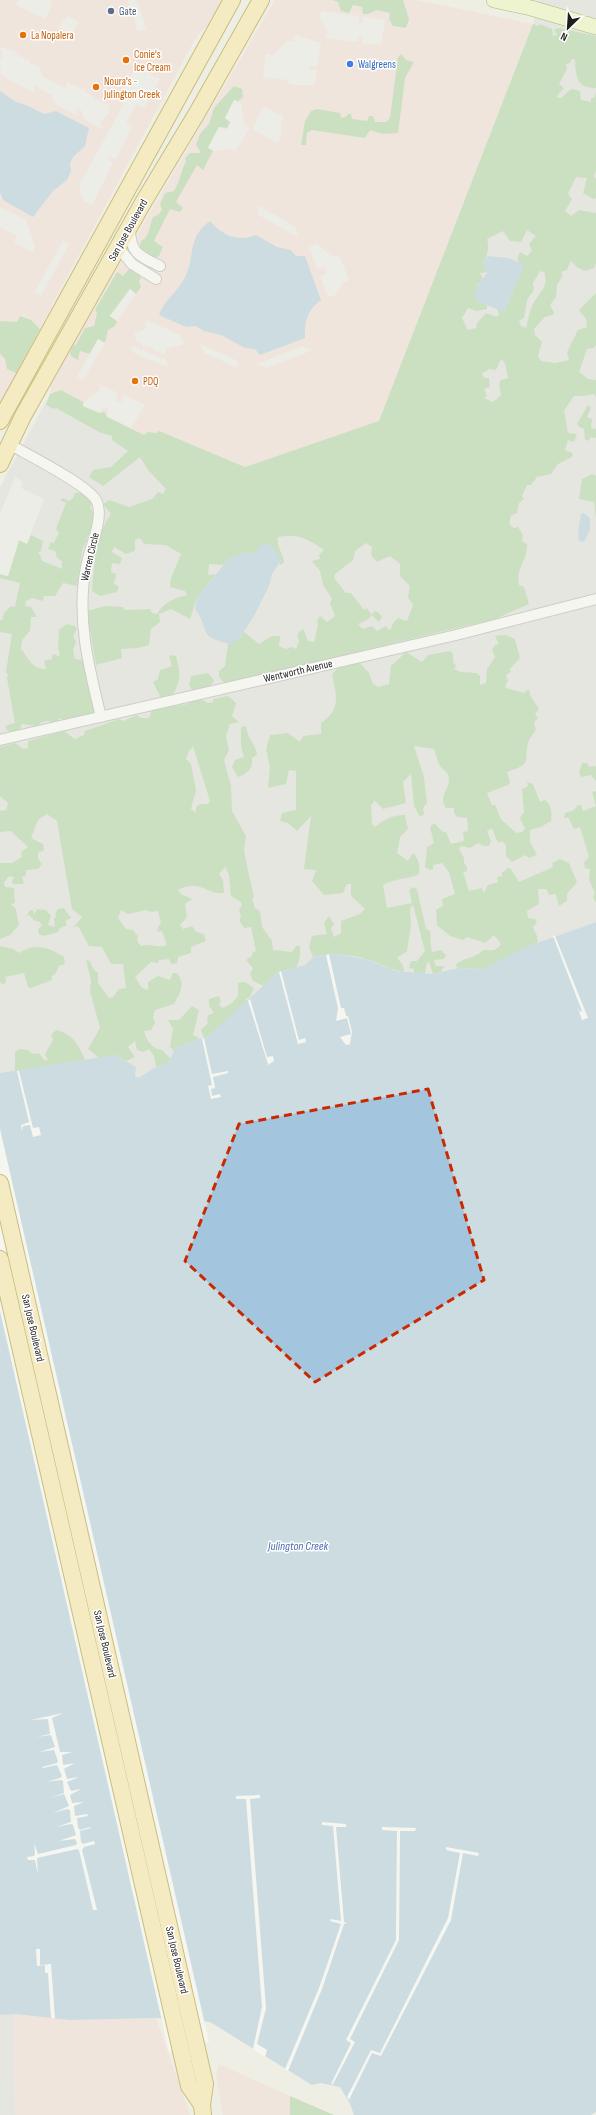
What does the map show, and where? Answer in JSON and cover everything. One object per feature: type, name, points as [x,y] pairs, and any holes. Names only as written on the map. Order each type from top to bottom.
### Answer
[{"type":"main road","name":"San Jose Boulevard","points":[[0,421],[232,0]]},
{"type":"main road","name":"San Jose Boulevard","points":[[0,464],[9,444],[118,247],[197,113],[261,0]]},
{"type":"main road","points":[[197,113],[206,111],[269,0]]},
{"type":"main road","points":[[118,247],[117,232],[132,181]]},
{"type":"main road","points":[[82,312],[90,283],[101,254],[101,238]]},
{"type":"main road","points":[[9,444],[4,440],[2,434],[15,406],[14,396]]},
{"type":"main road","name":"San Jose Boulevard","points":[[0,1183],[189,2047]]},
{"type":"main road","name":"San Jose Boulevard","points":[[0,1259],[189,2047],[205,2084],[202,2110]]},
{"type":"street","points":[[494,0],[531,8],[596,27]]},
{"type":"street","points":[[130,227],[132,248],[138,255],[160,266]]},
{"type":"street","points":[[118,247],[132,264],[156,279]]},
{"type":"street","name":"Warren Circle","points":[[9,444],[85,488],[97,502],[98,517],[83,581],[82,615],[85,643],[101,717]]},
{"type":"street","name":"Wentworth Avenue","points":[[0,740],[449,637],[596,600]]},
{"type":"highlighted area","points":[[428,1089],[484,1280],[315,1382],[185,1261],[239,1124]]},
{"type":"shaded area","points":[[0,0],[222,0],[209,24],[198,35],[192,45],[0,405]]},
{"type":"shaded area","points":[[19,0],[51,0],[51,7],[45,19],[16,5]]},
{"type":"shaded area","points":[[128,0],[137,0],[146,29],[138,31]]},
{"type":"shaded area","points":[[275,0],[416,0],[533,24],[379,421],[245,467],[163,432],[152,441],[50,394],[51,381]]},
{"type":"shaded area","points":[[539,0],[596,0],[596,922],[523,948],[484,969],[458,968],[433,974],[396,971],[333,953],[313,957],[305,965],[278,972],[208,1036],[175,1048],[170,1062],[152,1069],[139,1079],[115,1055],[0,1073],[0,487],[50,394],[152,441],[533,24]]},
{"type":"shaded area","points":[[321,11],[359,16],[359,24],[362,23],[363,17],[385,20],[381,45],[362,43],[363,36],[360,35],[357,42],[326,38],[328,32],[320,19]]},
{"type":"shaded area","points":[[68,16],[79,22],[72,34],[58,27]]},
{"type":"shaded area","points":[[295,35],[321,43],[317,66],[309,66],[310,69],[317,70],[315,85],[289,84],[288,80],[263,77],[266,54],[273,56],[287,41],[294,42]]},
{"type":"shaded area","points":[[5,47],[6,50],[10,49],[11,52],[15,51],[16,55],[19,54],[20,58],[24,57],[25,61],[29,60],[30,64],[39,65],[42,76],[67,89],[66,83],[70,82],[71,86],[76,85],[77,88],[80,87],[81,90],[85,89],[86,93],[93,96],[94,100],[98,99],[99,102],[103,101],[104,104],[108,103],[110,112],[100,122],[102,129],[84,119],[82,111],[76,108],[78,116],[55,104],[52,95],[33,85],[35,93],[1,75],[0,62],[2,55],[0,48]]},
{"type":"shaded area","points":[[136,66],[160,79],[144,108],[136,104],[126,123],[132,126],[116,159],[109,157],[109,160],[113,163],[92,205],[84,201],[79,186],[124,103],[118,100]]},
{"type":"shaded area","points":[[234,100],[241,104],[244,124],[250,128],[235,152],[230,149],[214,151],[208,148],[219,127],[227,130],[231,122],[225,118]]},
{"type":"shaded area","points":[[264,106],[284,117],[281,123],[281,138],[278,143],[252,129]]},
{"type":"shaded area","points":[[257,205],[296,227],[298,237],[259,215]]},
{"type":"shaded area","points":[[0,207],[26,220],[35,247],[32,252],[14,242],[17,236],[0,227]]},
{"type":"shaded area","points":[[63,240],[69,244],[41,296],[35,292]]},
{"type":"shaded area","points":[[316,244],[333,257],[339,255],[349,280],[343,283],[335,295],[328,297],[320,276],[326,274],[325,267],[317,269],[309,247]]},
{"type":"shaded area","points":[[130,289],[136,294],[117,321],[110,316]]},
{"type":"shaded area","points":[[146,320],[180,335],[183,344],[165,349],[166,353],[162,354],[161,351],[157,352],[151,347],[143,346],[141,342],[138,343],[134,334],[147,328]]},
{"type":"shaded area","points":[[98,339],[105,343],[83,380],[77,377]]},
{"type":"shaded area","points":[[200,344],[236,360],[239,368],[204,353]]},
{"type":"shaded area","points":[[135,345],[136,348],[139,347],[141,351],[144,349],[146,353],[149,352],[151,355],[154,354],[156,357],[159,356],[161,359],[165,358],[168,367],[134,353],[131,347]]},
{"type":"shaded area","points":[[303,346],[313,350],[267,368],[257,364]]},
{"type":"shaded area","points":[[101,385],[118,393],[116,401],[122,402],[124,395],[145,405],[131,428],[107,416],[109,409],[103,407],[100,413],[83,406],[86,400],[98,392]]},
{"type":"shaded area","points":[[15,477],[23,482],[21,488],[44,499],[27,544],[19,540],[8,576],[0,574],[0,514]]},
{"type":"shaded area","points":[[14,2014],[15,2115],[0,2115],[0,2015]]},
{"type":"shaded area","points":[[14,2014],[69,2020],[156,2018],[190,2115],[15,2115]]},
{"type":"shaded area","points":[[219,2064],[290,2096],[290,2115],[223,2115],[216,2074]]},
{"type":"green space","points":[[332,0],[403,0],[409,19],[406,28],[393,26],[389,19],[390,13],[377,10],[368,14],[363,14],[362,7],[353,5],[349,13],[341,11],[338,2]]},
{"type":"green space","points":[[533,24],[538,26],[540,24],[552,29],[553,36],[557,35],[554,30],[558,28],[596,36],[596,88],[584,86],[578,80],[575,60],[572,59],[570,63],[566,64],[567,69],[559,84],[564,88],[556,97],[561,98],[571,89],[580,91],[581,100],[591,102],[591,99],[595,97],[596,91],[596,171],[594,176],[596,179],[596,198],[593,199],[583,193],[587,178],[576,177],[568,194],[572,199],[565,211],[571,216],[579,210],[596,213],[596,263],[594,268],[586,271],[578,268],[571,261],[567,270],[561,272],[563,275],[557,285],[556,297],[550,305],[554,313],[553,315],[545,317],[534,329],[535,335],[542,342],[538,356],[541,361],[555,363],[569,360],[567,352],[578,330],[587,327],[586,319],[579,310],[596,293],[596,345],[594,348],[587,349],[579,372],[588,379],[596,380],[596,397],[594,394],[574,396],[564,411],[568,433],[577,434],[574,442],[568,440],[565,450],[573,453],[572,457],[558,464],[551,474],[537,477],[531,485],[527,485],[522,496],[524,499],[519,503],[517,513],[511,516],[509,524],[514,528],[518,527],[523,535],[522,541],[527,544],[527,550],[518,579],[519,585],[524,587],[529,604],[495,619],[224,683],[219,677],[219,671],[225,666],[228,644],[240,638],[244,632],[259,644],[272,636],[280,636],[279,646],[286,649],[291,647],[296,649],[299,641],[297,634],[303,629],[308,641],[314,642],[318,626],[317,620],[320,616],[327,622],[335,616],[330,603],[332,599],[323,585],[320,571],[312,561],[320,559],[319,555],[324,550],[312,542],[302,538],[292,536],[278,537],[278,543],[284,562],[281,565],[279,564],[281,560],[254,553],[240,554],[236,557],[230,557],[224,565],[209,564],[208,575],[216,574],[197,598],[190,619],[171,609],[159,614],[160,622],[151,629],[149,645],[138,648],[121,649],[122,658],[96,665],[87,611],[105,606],[123,607],[124,610],[150,609],[152,613],[157,614],[163,606],[170,601],[187,595],[185,591],[170,587],[171,578],[181,554],[166,545],[144,544],[140,538],[135,540],[135,551],[126,554],[114,547],[112,552],[122,558],[120,564],[112,563],[111,572],[116,574],[115,581],[113,583],[119,587],[117,592],[100,596],[92,591],[98,541],[111,514],[103,504],[109,500],[129,507],[152,499],[158,492],[163,494],[166,489],[148,470],[140,457],[103,486],[89,477],[93,470],[111,467],[128,451],[112,440],[112,436],[99,432],[56,408],[53,409],[46,405],[50,394],[61,390],[83,402],[83,406],[100,413],[105,412],[107,417],[144,435],[148,432],[156,433],[159,431],[245,467],[379,421]],"holes":[[[527,230],[536,236],[529,244],[532,251],[527,256],[520,252],[517,259],[523,267],[504,312],[497,309],[499,314],[497,317],[486,313],[477,323],[476,328],[468,330],[462,318],[468,308],[476,311],[487,309],[487,305],[477,301],[477,285],[483,279],[480,273],[488,272],[483,263],[488,251],[487,239],[503,231],[510,241],[521,242]],[[540,271],[544,272],[544,287],[532,306],[526,328],[521,326],[519,321],[524,318],[527,300],[534,290],[533,283]],[[501,359],[505,363],[508,378],[501,380],[499,384],[501,395],[493,402],[484,398],[487,396],[484,389],[490,387],[489,378],[484,378],[482,374],[489,369],[496,370]],[[366,543],[372,547],[371,555],[377,562],[390,556],[400,564],[400,576],[410,586],[408,597],[413,605],[407,621],[398,618],[393,623],[391,629],[389,630],[386,626],[377,631],[372,626],[363,629],[358,624],[369,619],[371,615],[379,622],[382,617],[378,612],[374,611],[374,613],[371,614],[367,608],[364,610],[351,593],[346,593],[334,578],[335,574],[353,560],[355,551]]]},
{"type":"green space","points":[[402,54],[406,60],[414,62],[405,78],[398,133],[383,134],[370,130],[365,138],[312,130],[307,133],[306,145],[301,145],[305,121],[311,111],[317,109],[340,113],[341,118],[351,114],[352,119],[367,121],[369,116],[373,116],[375,122],[386,122],[390,118],[398,57]]},
{"type":"green space","points":[[234,86],[242,89],[243,97],[238,101],[234,100],[225,118],[230,122],[227,128],[219,127],[208,147],[213,151],[203,170],[197,165],[176,202],[183,208],[180,212],[170,209],[154,241],[163,247],[159,256],[152,259],[139,250],[141,241],[148,234],[153,217],[158,215],[162,210],[160,204],[165,193],[174,191],[186,161],[185,158],[190,153],[201,153],[196,145],[200,134],[209,124],[214,108]]},
{"type":"green space","points":[[130,268],[141,277],[139,282],[141,287],[136,294],[130,289],[110,316],[117,321],[115,326],[108,330],[105,343],[98,339],[90,354],[80,351],[78,360],[72,357],[70,353],[73,346],[76,345],[85,328],[94,326],[97,313],[95,310],[117,272],[123,276]]},
{"type":"green space","points":[[20,316],[31,320],[40,329],[16,373],[7,369],[5,359],[0,354],[0,321],[17,322]]},
{"type":"green space","points":[[588,405],[591,408],[587,417],[592,419],[591,428],[596,429],[596,438],[591,437],[588,441],[585,439],[584,429],[579,427],[577,424]]},
{"type":"green space","points":[[592,474],[596,476],[596,518],[594,502],[579,499],[582,479]]},
{"type":"green space","points":[[82,492],[92,504],[90,508],[94,512],[94,522],[82,551],[77,586],[63,583],[55,596],[44,596],[43,601],[32,598],[26,601],[25,606],[31,607],[37,617],[31,617],[30,631],[22,640],[21,649],[34,665],[41,669],[46,669],[44,661],[52,659],[52,655],[60,655],[58,648],[59,630],[67,624],[75,626],[77,629],[73,636],[76,642],[73,650],[75,659],[84,660],[96,711],[88,716],[73,720],[59,718],[58,721],[51,723],[49,721],[42,722],[37,726],[22,724],[19,731],[12,733],[7,730],[5,726],[15,723],[7,678],[8,675],[6,672],[12,634],[0,632],[0,620],[2,620],[4,613],[11,606],[15,607],[20,583],[0,578],[0,574],[8,576],[19,540],[27,543],[31,535],[43,541],[41,551],[38,552],[42,561],[62,569],[62,561],[57,558],[55,551],[48,549],[51,542],[54,543],[59,532],[56,530],[66,503],[60,500],[63,498],[69,501],[73,498],[75,493]]},
{"type":"green space","points":[[506,635],[515,639],[520,658],[510,669],[511,672],[506,675],[508,681],[505,686],[506,688],[524,693],[529,689],[530,695],[539,709],[535,714],[538,718],[534,723],[536,730],[529,740],[526,760],[524,763],[516,769],[507,772],[510,782],[508,785],[487,793],[492,805],[495,805],[501,819],[516,833],[522,832],[525,829],[520,818],[524,812],[522,789],[528,786],[527,782],[533,784],[540,802],[545,800],[550,807],[551,821],[541,827],[530,830],[530,842],[537,855],[529,858],[525,855],[512,862],[506,856],[506,845],[502,841],[498,843],[492,828],[487,831],[491,841],[489,846],[484,846],[478,843],[470,848],[461,846],[459,849],[467,867],[467,871],[463,872],[469,891],[482,888],[484,893],[488,885],[498,882],[497,877],[502,876],[502,872],[507,868],[511,869],[519,882],[553,867],[552,863],[560,859],[569,863],[577,882],[567,894],[567,901],[559,906],[556,894],[549,895],[546,889],[538,889],[539,904],[527,911],[528,918],[535,919],[537,922],[533,927],[538,942],[484,969],[458,968],[455,965],[458,962],[477,955],[483,950],[495,949],[501,944],[494,935],[485,943],[467,937],[463,940],[450,936],[437,925],[436,910],[443,906],[442,899],[455,894],[449,872],[442,863],[433,865],[433,869],[430,870],[425,867],[427,847],[434,843],[430,827],[434,823],[443,832],[446,832],[451,844],[464,841],[463,832],[468,831],[467,818],[457,817],[454,813],[454,808],[446,808],[444,804],[443,797],[449,783],[449,777],[440,766],[434,749],[414,746],[424,777],[427,803],[423,808],[424,814],[420,817],[414,806],[411,774],[403,782],[406,803],[383,809],[375,801],[371,805],[372,824],[375,827],[389,818],[405,815],[408,829],[400,837],[397,853],[408,861],[413,853],[418,861],[419,873],[418,875],[395,880],[383,885],[387,908],[412,903],[409,890],[413,887],[417,889],[426,929],[430,931],[432,952],[441,950],[446,955],[444,959],[434,960],[436,966],[444,966],[441,972],[433,974],[429,962],[427,963],[425,974],[414,973],[414,969],[409,968],[411,961],[417,961],[425,951],[413,905],[410,908],[411,925],[407,951],[397,958],[403,965],[404,972],[355,956],[327,955],[313,957],[309,947],[312,936],[327,934],[324,923],[329,916],[334,924],[331,928],[334,937],[341,933],[341,921],[360,914],[365,909],[351,896],[351,884],[347,884],[343,893],[324,895],[312,881],[316,870],[304,869],[311,816],[297,831],[288,823],[280,821],[282,813],[296,810],[296,771],[289,770],[286,784],[268,788],[270,767],[266,749],[270,735],[288,733],[300,742],[303,736],[321,734],[321,723],[328,718],[335,707],[336,695],[332,674],[339,667],[359,662],[369,673],[373,684],[378,687],[389,684],[391,666],[406,652],[422,662],[428,655],[450,651],[453,654],[453,662],[456,666],[454,669],[461,672],[477,673],[480,676],[480,685],[486,683],[487,669],[495,657],[492,650],[495,645],[499,644],[495,636]]},
{"type":"green space","points":[[169,655],[176,656],[179,680],[173,694],[161,698],[153,682],[158,679],[160,670],[172,666]]},
{"type":"green space","points":[[208,673],[214,680],[210,687],[192,690],[189,685],[191,676]]},
{"type":"green space","points":[[228,696],[236,703],[232,716],[239,722],[230,724],[226,736],[229,750],[224,760],[231,786],[232,811],[246,836],[244,851],[254,898],[252,899],[255,908],[260,911],[262,927],[272,941],[273,950],[292,952],[296,946],[300,946],[300,957],[297,967],[278,972],[264,986],[253,981],[250,974],[253,968],[246,960],[252,956],[253,952],[256,951],[251,927],[244,928],[239,920],[241,917],[239,909],[242,906],[241,902],[231,896],[229,875],[225,867],[219,874],[223,880],[224,893],[212,892],[197,886],[186,887],[178,890],[181,894],[192,899],[185,904],[187,917],[180,925],[183,929],[192,926],[196,932],[204,934],[206,941],[191,947],[191,953],[178,957],[177,963],[171,964],[169,959],[159,960],[158,963],[151,962],[135,977],[142,988],[148,990],[148,982],[158,976],[170,980],[173,973],[177,973],[180,977],[182,985],[174,1004],[155,1010],[153,1018],[155,1023],[151,1030],[144,1031],[150,1044],[155,1048],[162,1050],[171,1059],[170,1062],[156,1067],[154,1056],[149,1049],[143,1052],[137,1050],[135,1041],[128,1047],[135,1057],[126,1061],[115,1055],[99,1058],[88,1049],[100,1028],[90,991],[91,981],[86,960],[90,961],[93,969],[98,973],[98,983],[109,998],[113,997],[119,989],[126,988],[123,964],[111,964],[102,947],[89,946],[78,926],[73,928],[82,917],[72,909],[57,821],[47,814],[38,820],[31,838],[43,844],[44,850],[38,853],[38,859],[42,864],[38,869],[26,870],[26,875],[22,877],[24,884],[13,884],[12,881],[14,877],[9,876],[4,883],[5,887],[14,888],[15,903],[11,904],[16,909],[19,925],[10,935],[0,939],[0,863],[12,863],[22,857],[21,852],[28,847],[11,831],[0,832],[0,811],[6,810],[8,803],[0,796],[0,747],[15,743],[23,749],[28,748],[28,741],[64,731],[75,739],[84,735],[85,731],[119,719],[123,721],[137,715],[141,718],[149,718],[152,710],[188,704],[188,702],[199,698],[208,703],[213,702],[213,699]],"holes":[[[193,746],[210,801],[208,804],[200,804],[196,807],[196,813],[191,809],[196,790],[191,764],[186,759]],[[121,910],[128,914],[146,910],[151,912],[158,911],[161,923],[157,929],[158,932],[162,931],[167,945],[141,946],[137,941],[138,936],[133,930],[126,929],[118,918]]]},
{"type":"green space","points":[[243,726],[246,727],[257,755],[252,758],[252,765],[249,770],[238,777],[232,767],[235,760],[244,757],[241,746],[241,728]]},
{"type":"green space","points":[[582,763],[587,763],[589,767],[596,766],[596,781],[591,775],[581,777],[579,773]]},
{"type":"green space","points":[[596,791],[596,806],[592,792]]},
{"type":"green space","points":[[578,805],[581,805],[583,811],[596,806],[596,903],[593,897],[595,893],[589,880],[590,869],[585,868],[584,862],[589,857],[580,827],[574,829],[568,817],[564,819],[565,813],[574,810]]},
{"type":"green space","points":[[64,908],[71,918],[65,921],[67,925],[60,928],[58,932],[44,936],[39,934],[38,929],[42,926],[40,922],[35,921],[29,915],[26,916],[30,910],[33,910],[34,915],[37,909],[46,910],[51,916],[48,925],[55,927],[54,918],[57,917],[55,914],[58,909]]},
{"type":"green space","points":[[0,946],[13,949],[19,953],[36,947],[48,949],[64,957],[65,964],[59,966],[56,973],[52,976],[52,980],[31,988],[28,987],[24,973],[5,977],[6,982],[3,985],[0,982]]},
{"type":"green space","points":[[245,982],[254,988],[250,997],[246,999],[247,1002],[204,1038],[201,1030],[208,1023],[208,1015],[214,1013],[209,1006],[209,999],[219,996],[221,1001],[219,1005],[223,1008],[232,1003],[238,996],[238,983]]},
{"type":"green space","points":[[192,1006],[199,1010],[193,1035],[200,1039],[175,1048],[174,1051],[170,1047],[173,1029],[168,1020],[179,1020]]},
{"type":"green space","points":[[56,1030],[67,1034],[75,1041],[85,1060],[15,1071],[15,1052],[20,1049],[28,1050],[33,1054],[39,1053],[44,1060],[48,1061],[45,1054],[53,1040],[51,1035]]},
{"type":"green space","points":[[290,2096],[334,2115],[290,2115]]},
{"type":"water","points":[[0,91],[16,102],[44,114],[56,111],[89,128],[85,146],[74,156],[70,163],[71,171],[67,180],[53,191],[33,217],[3,200],[0,192]]},
{"type":"water","points":[[210,221],[220,230],[231,236],[243,238],[256,235],[277,247],[291,250],[296,256],[305,256],[321,300],[313,307],[308,316],[305,327],[305,338],[260,355],[255,349],[245,348],[221,335],[204,331],[195,326],[186,327],[159,315],[161,310],[184,279],[188,271],[194,241],[202,228]]},
{"type":"water","points":[[487,256],[508,258],[522,263],[523,267],[504,312],[477,301],[475,297],[476,289],[488,272],[483,263]]},
{"type":"water","points":[[584,513],[590,518],[590,530],[584,542],[579,541],[578,535],[581,514]]},
{"type":"water","points":[[264,543],[275,548],[281,560],[272,574],[269,586],[254,616],[240,638],[231,644],[213,639],[206,632],[200,616],[195,609],[197,598],[230,557],[236,557],[240,554],[254,553]]},
{"type":"water","name":"Julington Creek","points":[[596,922],[596,2112],[591,2115],[354,2115],[350,2104],[340,2087],[321,2083],[312,2085],[210,2022],[156,2018],[69,2020],[15,2014],[0,2015],[0,1073],[115,1055],[136,1067],[135,1076],[139,1078],[152,1069],[169,1062],[175,1048],[208,1036],[278,972],[305,965],[313,957],[333,953],[368,960],[396,971],[433,974],[458,968],[484,969],[523,948]]},
{"type":"pier","points":[[553,936],[555,936],[588,1018],[582,1020],[577,1006],[580,1012],[582,1011]]},
{"type":"pier","points":[[329,954],[341,1008],[344,1008],[346,1016],[348,1016],[352,1032],[350,1044],[346,1045],[340,1037],[351,1034],[347,1018],[336,1021],[338,1008],[326,955]]},
{"type":"pier","points":[[281,971],[299,1040],[305,1038],[306,1042],[298,1044],[279,972]]},
{"type":"pier","points":[[250,999],[267,1057],[273,1056],[274,1061],[266,1066],[268,1064],[248,1001]]},
{"type":"pier","points":[[204,1038],[212,1074],[228,1071],[228,1073],[213,1077],[215,1088],[211,1089],[212,1096],[220,1094],[221,1097],[211,1099],[208,1086],[212,1085],[202,1039]]},
{"type":"pier","points":[[17,1071],[19,1071],[33,1128],[39,1127],[41,1135],[33,1137],[30,1125],[23,1126],[22,1131],[21,1125],[29,1122]]},
{"type":"pier","points":[[0,1129],[209,2042],[169,2052],[0,1311]]},
{"type":"pier","points":[[63,1713],[52,1718],[60,1752],[72,1752],[62,1755],[63,1765],[75,1763],[64,1769],[67,1779],[79,1777],[67,1782],[71,1791],[81,1789],[70,1795],[72,1803],[84,1802],[74,1806],[75,1816],[87,1814],[88,1816],[77,1818],[78,1828],[80,1830],[91,1828],[80,1831],[81,1842],[83,1844],[94,1841],[95,1844],[84,1847],[82,1850],[97,1910],[93,1910],[79,1850],[77,1849],[37,1858],[38,1875],[35,1860],[28,1860],[27,1857],[34,1856],[34,1843],[38,1854],[76,1845],[77,1843],[75,1839],[59,1841],[76,1835],[73,1825],[71,1824],[56,1827],[71,1822],[70,1810],[67,1809],[53,1813],[69,1806],[64,1794],[50,1798],[64,1793],[63,1781],[46,1782],[62,1776],[57,1765],[42,1767],[57,1763],[58,1761],[54,1750],[39,1752],[55,1747],[51,1735],[36,1737],[50,1734],[48,1719],[31,1720]]},
{"type":"pier","points":[[260,1795],[260,1798],[250,1799],[266,2008],[257,2044],[267,2050],[265,2057],[253,2049],[262,2007],[246,1799],[236,1799],[236,1796]]},
{"type":"pier","points":[[322,1822],[346,1824],[346,1827],[336,1827],[344,1922],[347,1923],[344,1924],[322,1989],[288,2071],[285,2069],[319,1988],[341,1924],[330,1921],[331,1919],[341,1921],[333,1826],[322,1825]]},
{"type":"pier","points":[[382,1827],[416,1828],[415,1831],[400,1831],[399,1940],[350,2039],[355,2042],[333,2084],[331,2084],[351,2043],[346,2040],[396,1940],[397,1831],[382,1830]]},
{"type":"pier","points":[[446,1847],[479,1853],[478,1856],[463,1853],[451,1920],[381,2056],[372,2053],[349,2100],[347,2097],[371,2050],[380,2053],[448,1918],[460,1853],[446,1850]]},
{"type":"pier","points":[[36,1949],[40,1949],[40,1965],[51,1964],[55,2018],[51,2018],[48,1973],[45,1973],[45,1965],[37,1966]]},
{"type":"place","name":"Gate","points":[[111,11]]},
{"type":"place","name":"La Nopalera","points":[[23,35]]},
{"type":"place","name":"Conie's Ice Cream","points":[[126,60]]},
{"type":"place","name":"Walgreens","points":[[350,64]]},
{"type":"place","name":"Noura's - Julington Creek","points":[[96,87]]},
{"type":"place","name":"PDQ","points":[[135,381]]}]
